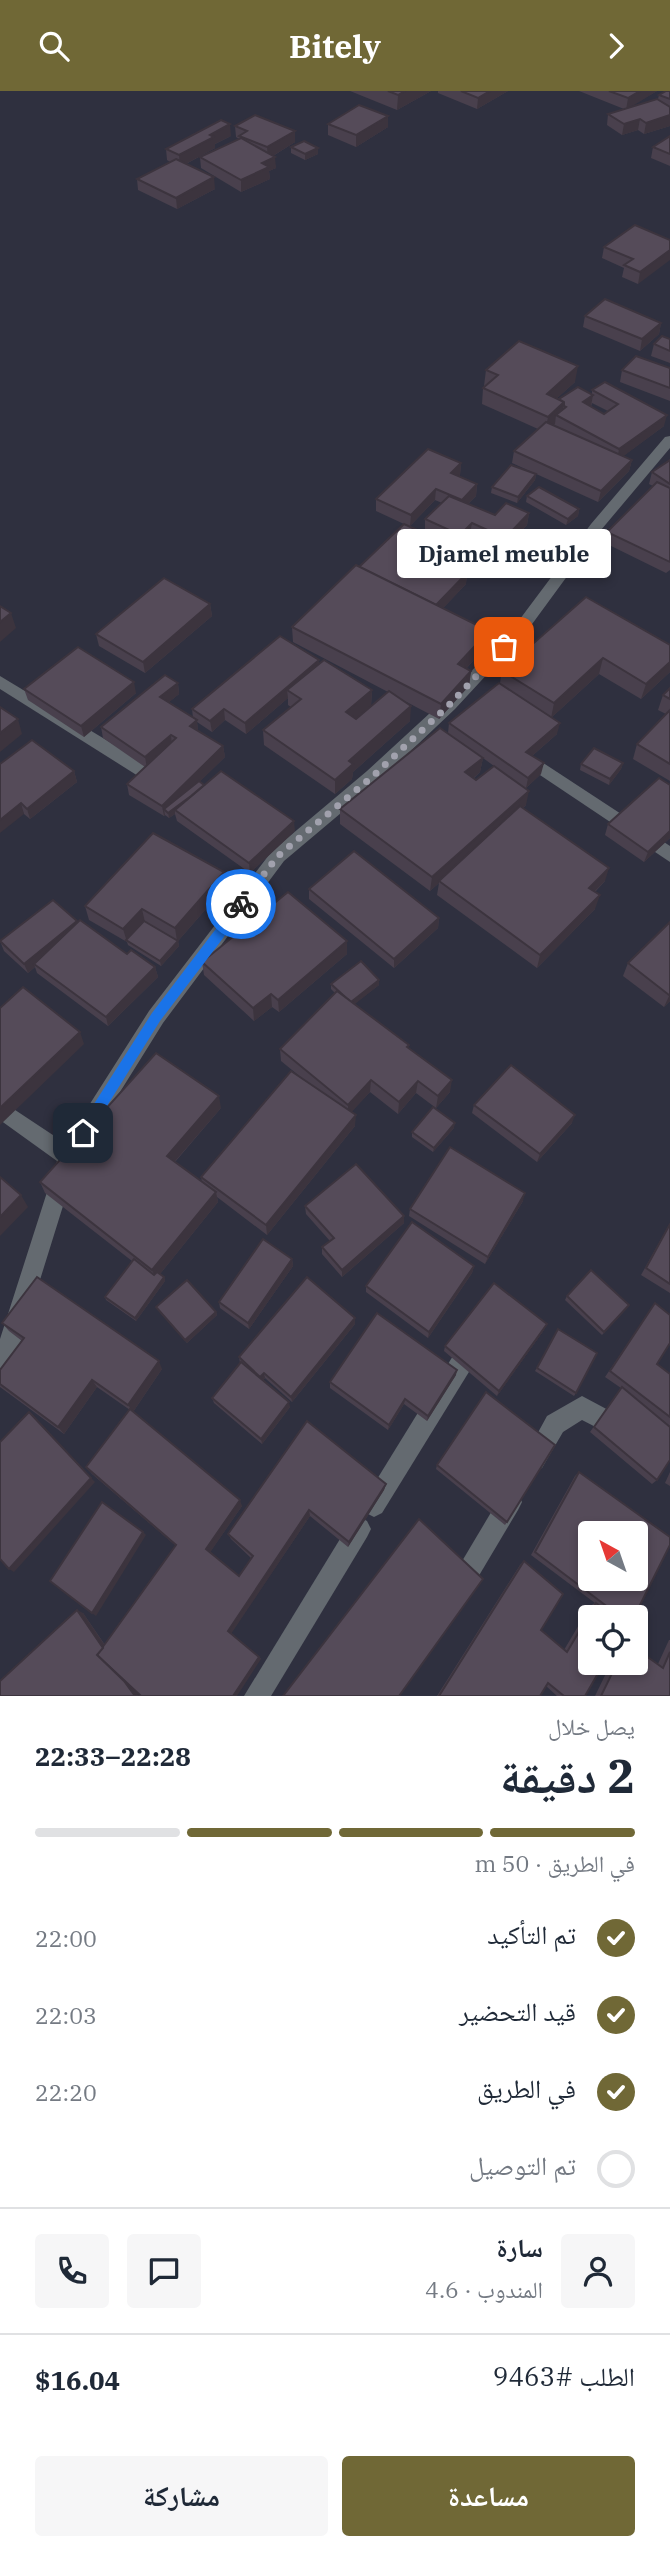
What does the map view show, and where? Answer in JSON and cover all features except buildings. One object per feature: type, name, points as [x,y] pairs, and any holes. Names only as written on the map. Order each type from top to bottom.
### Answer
[{"type":"street","points":[[0,1373],[68,1157],[156,1017],[274,853],[454,709],[522,627],[596,527],[670,440]]},
{"type":"street","points":[[0,682],[171,789]]},
{"type":"street","points":[[515,750],[670,855]]},
{"type":"street","points":[[0,1109],[68,1157]]},
{"type":"street","points":[[257,1696],[464,1359]]},
{"type":"street","points":[[451,1602],[555,1424],[582,1407],[613,1423],[641,1444]]},
{"type":"way so far","points":[[241,904],[278,856],[373,776],[449,705],[504,647]]},
{"type":"place","name":"Djamel meuble","points":[[504,647]]},
{"type":"route","points":[[83,1133],[156,1017],[241,904]]}]
